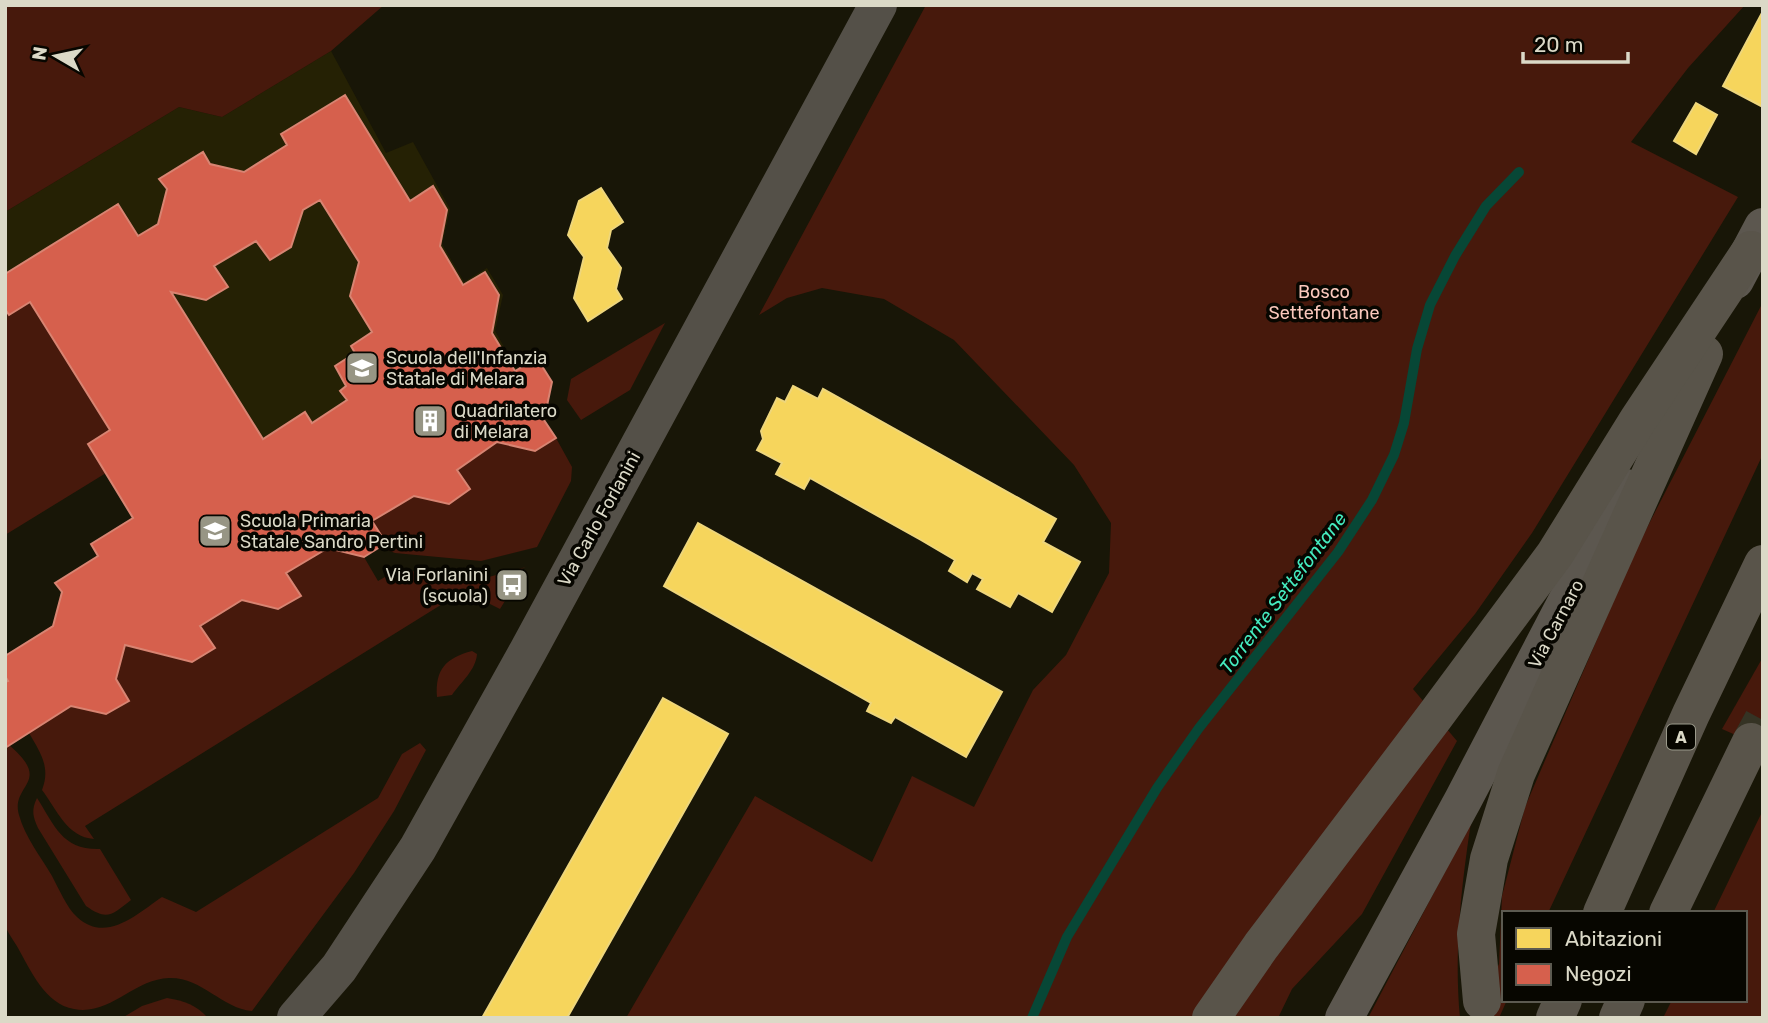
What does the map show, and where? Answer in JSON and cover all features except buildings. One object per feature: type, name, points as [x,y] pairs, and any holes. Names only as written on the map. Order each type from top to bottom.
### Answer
[{"type":"highway","points":[[1211,1018],[1261,946],[1555,554],[1638,420],[1757,239]]},
{"type":"highway","points":[[1482,1001],[1476,934],[1489,859],[1516,774],[1757,239]]},
{"type":"highway","name":"A","points":[[1603,911],[1691,714],[1763,564]]},
{"type":"highway","points":[[1669,911],[1751,742]]},
{"type":"highway","points":[[1555,1018],[1562,1002]]},
{"type":"highway","points":[[1618,1018],[1625,1002]]},
{"type":"main road","name":"Via Carlo Forlanini","points":[[296,1018],[339,968],[418,848],[528,651],[877,5]]},
{"type":"main road","name":"Via Carnaro","points":[[1344,1018],[1463,800],[1757,239]]},
{"type":"shaded area","name":"Quadrilatero di Melara","points":[[331,51],[386,153],[413,142],[450,209],[442,244],[464,282],[487,268],[503,295],[495,331],[517,370],[537,358],[552,382],[544,420],[556,438],[535,451],[457,470],[470,489],[449,504],[373,521],[386,543],[364,557],[327,548],[287,573],[301,596],[278,609],[201,626],[215,648],[106,714],[71,706],[31,731],[62,592],[55,583],[98,556],[91,544],[133,517],[88,444],[109,430],[30,303],[9,315],[5,310],[5,212],[179,107],[222,117]]},
{"type":"green space","points":[[5,5],[384,5],[331,51],[222,117],[179,107],[5,212]]},
{"type":"green space","name":"Bosco Settefontane","points":[[926,5],[1745,5],[1688,68],[1631,142],[1738,197],[1532,533],[1475,614],[1413,689],[1457,741],[1362,914],[1292,989],[1278,1018],[626,1018],[755,796],[872,862],[912,776],[974,807],[1033,690],[1066,655],[1109,573],[1111,523],[1074,465],[954,340],[884,299],[822,288],[787,298],[759,315]]},
{"type":"green space","points":[[30,302],[110,430],[88,444],[106,473],[5,535],[5,310],[9,315]]},
{"type":"green space","points":[[1763,302],[1763,454],[1549,911],[1502,911],[1502,1002],[1506,1002],[1499,1018],[1473,1018],[1499,964],[1502,896],[1525,807],[1635,551]]},
{"type":"green space","points":[[665,323],[630,390],[581,420],[567,400],[571,379]]},
{"type":"green space","points":[[556,438],[572,467],[571,481],[537,547],[481,561],[395,553],[380,547],[386,543],[372,521],[414,496],[449,504],[470,489],[457,470],[497,442],[535,451]]},
{"type":"green space","points":[[328,548],[364,557],[378,581],[397,570],[485,578],[526,567],[509,574],[500,590],[508,596],[500,609],[470,594],[444,603],[85,826],[94,839],[70,828],[42,790],[45,767],[29,733],[71,706],[106,714],[129,701],[116,679],[125,645],[192,662],[214,648],[200,626],[242,600],[278,609],[300,596],[286,573]]},
{"type":"green space","points":[[472,651],[477,654],[476,660],[467,676],[452,695],[437,697],[438,679],[444,666],[455,657]]},
{"type":"green space","points":[[1763,657],[1763,747],[1722,729]]},
{"type":"green space","points":[[420,743],[426,750],[394,811],[354,873],[252,1011],[241,1009],[192,982],[169,978],[144,984],[99,1007],[87,1010],[64,1006],[47,994],[40,985],[6,928],[5,748],[9,745],[22,758],[30,776],[18,805],[25,831],[73,913],[88,925],[99,928],[121,924],[162,897],[196,912],[378,798],[402,754]]},
{"type":"green space","points":[[37,798],[55,827],[68,841],[87,848],[100,849],[131,900],[104,915],[86,906],[38,828],[33,813]]},
{"type":"green space","points":[[1763,810],[1763,1018],[1663,1018],[1671,1002],[1747,1002],[1747,911],[1714,911]]},
{"type":"green space","points":[[1471,822],[1460,920],[1460,1018],[1368,1018]]},
{"type":"green space","points":[[167,998],[190,1004],[208,1018],[122,1018],[142,1006]]},
{"type":"waterway","name":"Torrente Settefontane","points":[[1032,1018],[1067,937],[1157,788],[1199,728],[1338,552],[1372,500],[1394,455],[1404,423],[1417,349],[1430,305],[1455,256],[1486,206],[1519,172]]},
{"type":"tunnel","points":[[1751,742],[1763,720]]},
{"type":"place","name":"Scuola dell'Infanzia Statale di Melara","points":[[362,368]]},
{"type":"place","name":"Quadrilatero di Melara","points":[[430,421]]},
{"type":"place","name":"Scuola Primaria Statale Sandro Pertini","points":[[215,531]]},
{"type":"place","name":"Via Forlanini (scuola)","points":[[512,585]]}]
